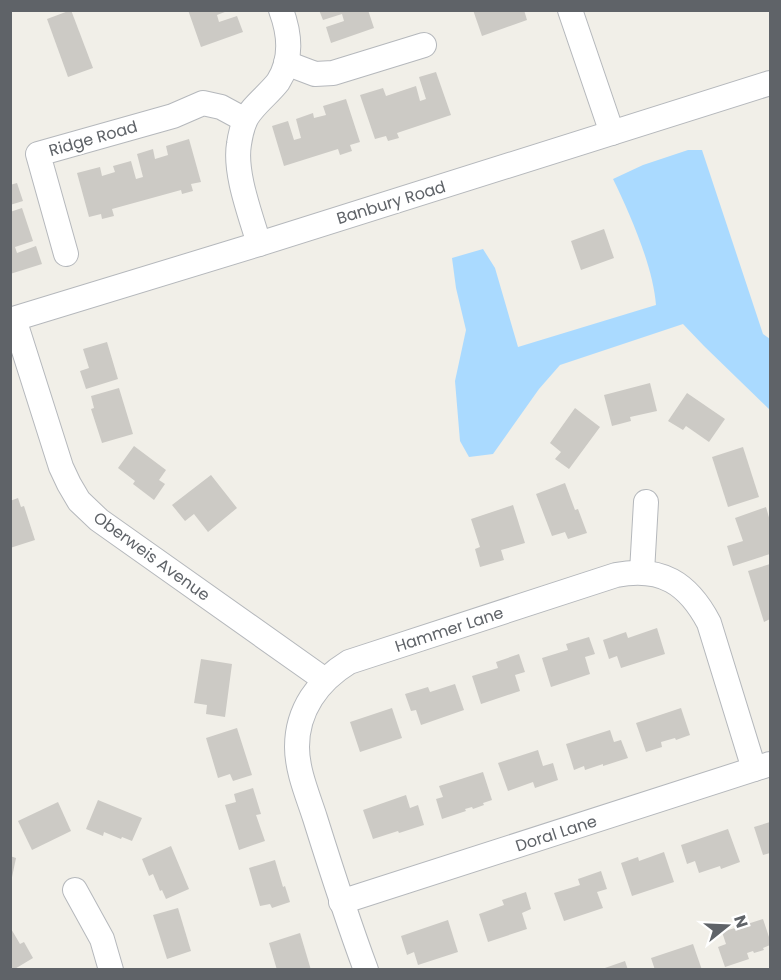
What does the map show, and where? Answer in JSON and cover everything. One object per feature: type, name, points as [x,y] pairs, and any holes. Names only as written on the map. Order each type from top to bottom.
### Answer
[{"type":"street","points":[[259,244],[239,171],[238,145],[245,120],[278,81],[286,63],[289,45],[287,27],[281,10]]},
{"type":"street","points":[[570,10],[612,133]]},
{"type":"street","points":[[286,63],[315,74],[333,73],[424,45]]},
{"type":"street","name":"Banbury Road","points":[[12,319],[771,83]]},
{"type":"street","name":"Ridge Road","points":[[66,254],[38,154],[173,116],[203,103],[221,107],[245,120]]},
{"type":"street","name":"Oberweis Avenue","points":[[12,319],[61,467],[79,501],[99,520],[325,680]]},
{"type":"street","points":[[642,572],[646,502]]},
{"type":"street","name":"Hammer Lane","points":[[366,969],[341,902],[302,778],[298,758],[298,736],[306,705],[325,680],[340,667],[358,658],[616,575],[642,572],[668,579],[679,585],[700,607],[709,623],[762,766]]},
{"type":"street","name":"Doral Lane","points":[[341,902],[762,766]]},
{"type":"street","points":[[75,890],[102,939],[111,969]]},
{"type":"water","points":[[688,150],[702,150],[763,334],[770,339],[770,410],[683,324],[560,365],[539,389],[493,454],[469,457],[460,441],[455,381],[466,330],[452,258],[483,249],[495,268],[518,347],[656,305],[646,257],[613,179],[643,165]]},
{"type":"building","points":[[71,10],[93,68],[68,77],[47,19]]},
{"type":"building","points":[[188,10],[230,10],[217,15],[219,22],[237,16],[243,32],[201,47]]},
{"type":"building","points":[[319,10],[368,10],[374,28],[331,43],[326,27],[344,21],[342,14],[323,20]]},
{"type":"building","points":[[473,10],[524,10],[527,20],[482,36]]},
{"type":"building","points":[[436,72],[451,115],[397,133],[399,138],[388,141],[386,136],[375,139],[360,95],[383,88],[386,96],[416,86],[420,101],[426,99],[419,77]]},
{"type":"building","points":[[346,99],[360,142],[350,145],[352,151],[340,155],[338,149],[284,166],[272,126],[288,121],[294,140],[301,138],[296,119],[313,113],[314,118],[326,115],[323,106]]},
{"type":"building","points":[[189,139],[201,182],[191,184],[193,191],[182,194],[181,190],[112,209],[114,216],[102,219],[101,214],[89,217],[77,173],[100,167],[102,176],[115,172],[113,166],[131,161],[136,179],[143,177],[137,154],[153,149],[155,159],[168,155],[166,146]]},
{"type":"building","points":[[17,183],[23,201],[10,205],[10,185]]},
{"type":"building","points":[[22,208],[33,241],[15,247],[17,253],[36,246],[42,264],[10,274],[10,212]]},
{"type":"building","points":[[604,229],[614,258],[581,270],[571,241]]},
{"type":"building","points":[[107,342],[118,379],[86,389],[80,371],[89,368],[83,349]]},
{"type":"building","points":[[650,383],[657,411],[630,417],[631,421],[612,426],[604,395]]},
{"type":"building","points":[[119,388],[133,434],[102,443],[91,409],[94,408],[91,396]]},
{"type":"building","points":[[687,393],[725,419],[709,442],[686,426],[683,430],[668,421]]},
{"type":"building","points":[[575,408],[600,427],[569,469],[555,459],[561,452],[550,443]]},
{"type":"building","points":[[134,446],[166,470],[159,480],[165,484],[154,500],[133,484],[135,481],[118,468]]},
{"type":"building","points":[[743,447],[759,497],[728,507],[712,457]]},
{"type":"building","points":[[211,475],[237,508],[208,532],[194,514],[185,521],[172,505]]},
{"type":"building","points":[[565,483],[587,533],[568,539],[565,532],[552,536],[536,494]]},
{"type":"building","points":[[18,498],[21,507],[24,506],[35,540],[10,548],[10,501]]},
{"type":"building","points":[[513,505],[525,543],[501,550],[504,560],[480,567],[475,549],[480,547],[471,519]]},
{"type":"building","points":[[766,507],[770,521],[770,554],[733,566],[727,546],[743,541],[735,518]]},
{"type":"building","points":[[770,564],[770,619],[764,622],[748,571]]},
{"type":"building","points":[[657,628],[665,654],[621,668],[617,656],[609,659],[603,640],[626,632],[628,638]]},
{"type":"building","points":[[589,637],[595,654],[585,657],[590,674],[551,687],[542,658],[568,650],[566,644]]},
{"type":"building","points":[[519,654],[525,672],[515,675],[520,691],[481,704],[472,676],[498,668],[496,662]]},
{"type":"building","points":[[201,659],[232,664],[225,717],[206,714],[207,705],[194,703]]},
{"type":"building","points":[[455,684],[464,710],[421,725],[416,710],[411,711],[405,694],[428,687],[430,692]]},
{"type":"building","points":[[392,708],[402,738],[360,752],[350,722]]},
{"type":"building","points":[[681,708],[690,735],[661,742],[662,747],[646,752],[636,723]]},
{"type":"building","points":[[237,728],[252,775],[233,781],[230,774],[218,778],[206,738]]},
{"type":"building","points":[[610,730],[614,742],[621,740],[628,758],[585,770],[584,766],[574,770],[566,744]]},
{"type":"building","points":[[538,750],[543,766],[553,763],[558,780],[535,788],[533,782],[508,791],[498,763]]},
{"type":"building","points":[[483,772],[492,800],[483,803],[484,805],[465,809],[466,811],[442,819],[436,799],[443,797],[439,786]]},
{"type":"building","points":[[253,788],[261,814],[256,815],[265,841],[239,850],[225,805],[236,802],[234,794]]},
{"type":"building","points":[[406,795],[410,808],[418,805],[424,825],[373,839],[363,810]]},
{"type":"building","points":[[98,800],[142,818],[132,841],[104,832],[103,836],[86,829]]},
{"type":"building","points":[[58,802],[71,831],[32,850],[18,821]]},
{"type":"building","points":[[770,822],[770,853],[763,855],[754,827]]},
{"type":"building","points":[[728,829],[740,862],[721,869],[720,866],[699,873],[695,861],[687,864],[681,845]]},
{"type":"building","points":[[171,846],[189,889],[166,899],[153,874],[149,876],[142,859]]},
{"type":"building","points":[[664,852],[674,882],[632,896],[621,863],[638,857],[639,861]]},
{"type":"building","points":[[10,856],[16,858],[11,882],[10,881]]},
{"type":"building","points":[[275,860],[290,902],[272,908],[270,904],[260,906],[249,868]]},
{"type":"building","points":[[601,871],[607,889],[597,892],[603,908],[564,921],[554,893],[580,885],[578,879]]},
{"type":"building","points":[[526,892],[531,909],[522,913],[527,929],[488,942],[479,914],[504,905],[502,900]]},
{"type":"building","points":[[178,908],[191,951],[167,959],[153,915]]},
{"type":"building","points":[[763,919],[770,945],[763,948],[764,950],[747,953],[749,959],[725,967],[718,947],[726,944],[722,932]]},
{"type":"building","points":[[448,920],[458,952],[418,965],[414,952],[407,955],[401,936]]},
{"type":"building","points":[[10,927],[20,944],[24,942],[33,958],[13,970],[10,970]]},
{"type":"building","points":[[300,933],[311,970],[277,970],[269,943]]},
{"type":"building","points":[[693,944],[702,970],[655,970],[651,958]]},
{"type":"building","points":[[625,961],[628,970],[602,970],[602,969]]}]
